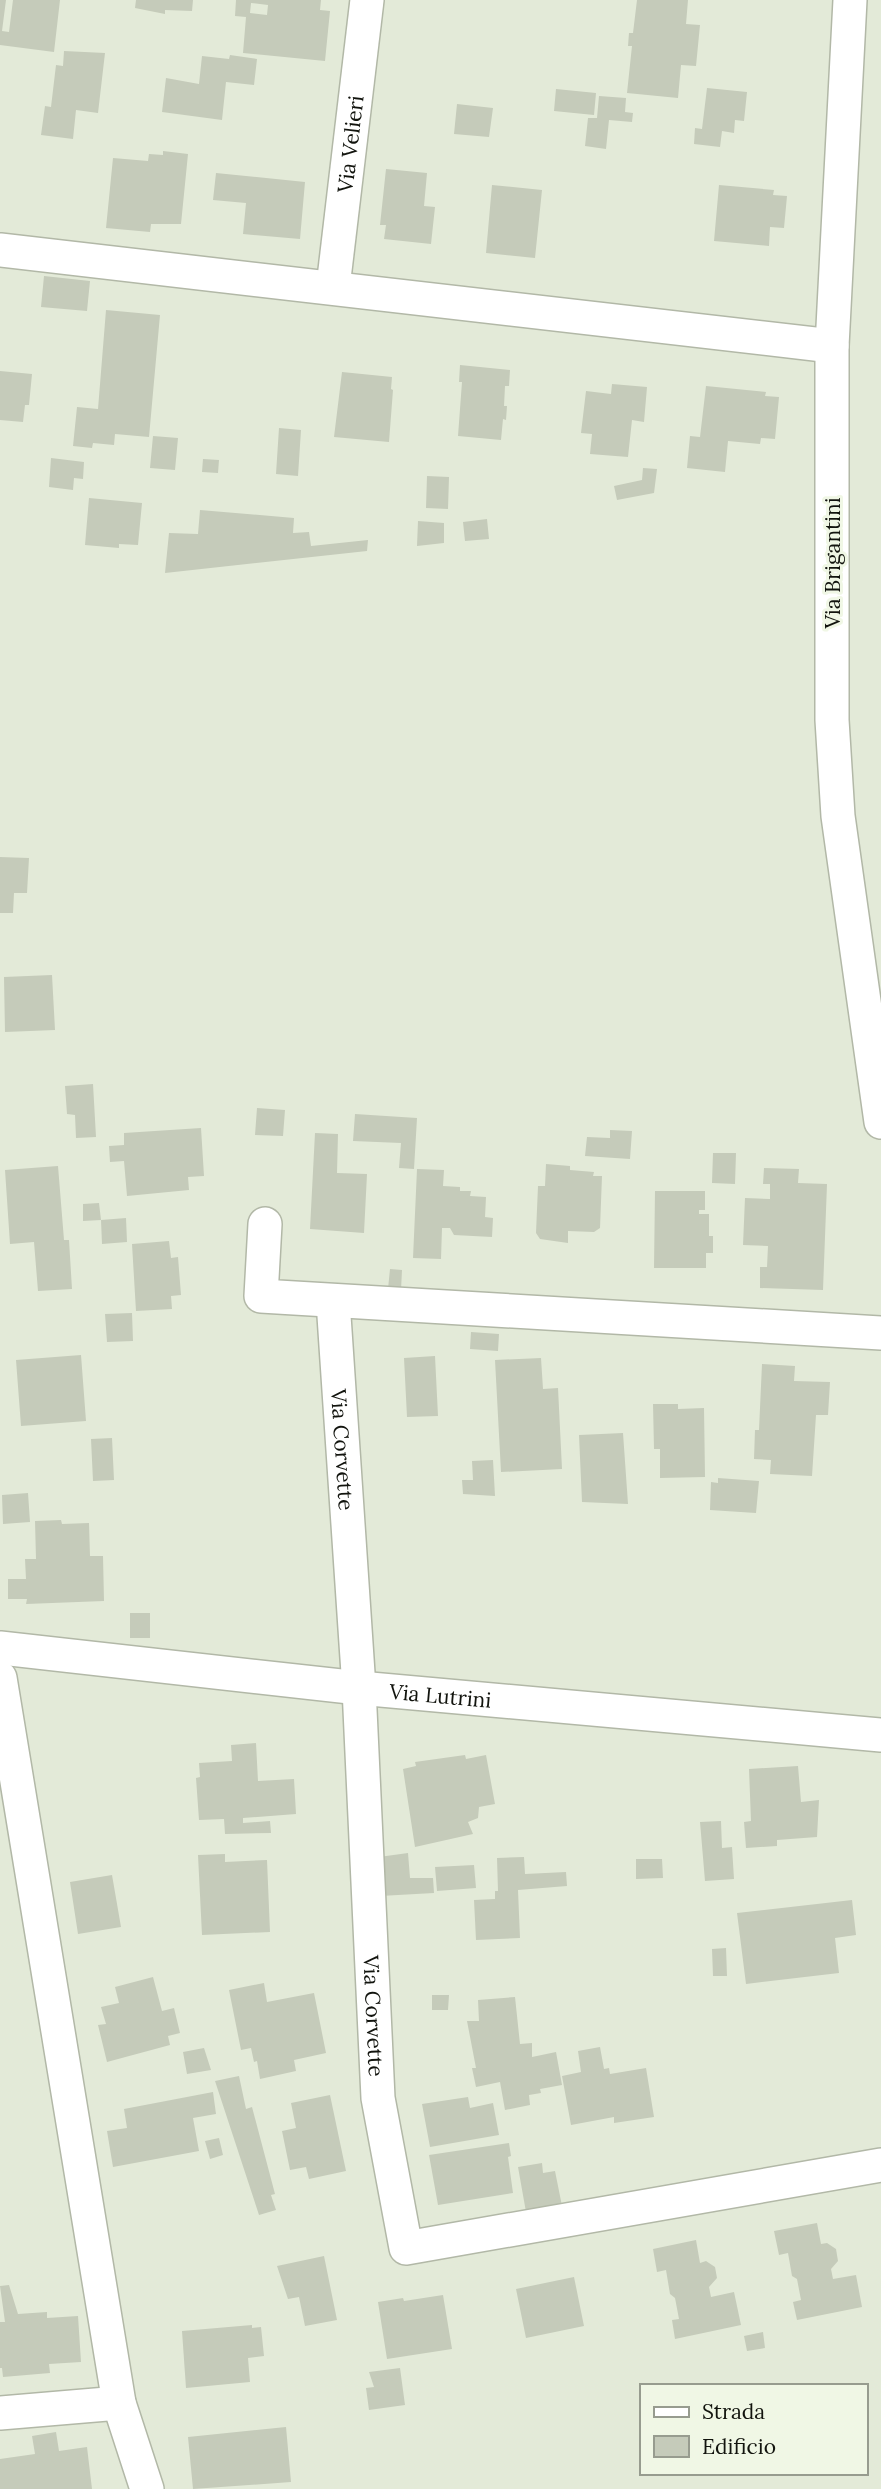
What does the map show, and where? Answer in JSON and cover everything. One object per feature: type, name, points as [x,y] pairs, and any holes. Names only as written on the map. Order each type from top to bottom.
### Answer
[{"type":"street","name":"Via Velieri","points":[[333,288],[367,0]]},
{"type":"street","name":"Via Brigantini","points":[[850,0],[832,346],[832,720],[838,816],[881,1122]]},
{"type":"street","points":[[0,250],[832,346]]},
{"type":"street","points":[[265,1224],[261,1296],[881,1333]]},
{"type":"street","name":"Via Corvette","points":[[333,1301],[359,1688],[378,2098],[406,2248],[881,2165]]},
{"type":"street","name":"Via Lutrini","points":[[0,1648],[359,1688],[881,1735]]},
{"type":"street","points":[[0,1678],[119,2403],[147,2489]]},
{"type":"street","points":[[0,2413],[119,2403]]},
{"type":"building","points":[[0,0],[6,0],[2,31],[9,32],[13,0],[60,0],[54,52],[0,45]]},
{"type":"building","points":[[136,0],[193,0],[192,11],[165,10],[165,14],[135,8]]},
{"type":"building","points":[[236,0],[321,0],[320,10],[330,11],[325,61],[243,53],[246,17],[235,16]],"holes":[[[251,3],[268,5],[267,15],[250,13]]]},
{"type":"building","points":[[637,0],[688,0],[686,24],[700,25],[696,66],[681,65],[678,98],[627,93],[632,46],[628,46],[629,33],[633,33]]},
{"type":"building","points":[[64,51],[105,53],[98,113],[76,110],[73,139],[41,135],[45,106],[51,107],[56,65],[63,66]]},
{"type":"building","points":[[230,55],[257,59],[254,85],[226,82],[222,120],[162,112],[166,78],[199,84],[202,56],[229,59]]},
{"type":"building","points":[[707,88],[747,92],[744,121],[735,120],[734,133],[722,131],[720,147],[694,144],[695,128],[702,129]]},
{"type":"building","points":[[556,89],[596,93],[594,115],[554,111]]},
{"type":"building","points":[[599,96],[626,98],[625,112],[633,113],[632,122],[609,120],[606,149],[585,146],[588,118],[597,118]]},
{"type":"building","points":[[457,104],[493,108],[489,137],[454,134]]},
{"type":"building","points":[[163,151],[188,154],[181,224],[151,224],[150,232],[106,228],[113,158],[148,161],[149,154],[163,155]]},
{"type":"building","points":[[386,169],[427,173],[424,206],[435,207],[431,244],[384,239],[386,225],[380,225]]},
{"type":"building","points":[[216,173],[305,182],[300,239],[243,234],[246,203],[213,200]]},
{"type":"building","points":[[492,185],[542,190],[535,258],[486,253]]},
{"type":"building","points":[[719,185],[774,190],[773,195],[787,196],[784,228],[770,227],[769,246],[714,241]]},
{"type":"building","points":[[44,276],[90,281],[87,311],[41,307]]},
{"type":"building","points":[[106,310],[160,315],[149,437],[115,434],[114,445],[93,443],[92,448],[73,446],[77,407],[98,409]]},
{"type":"building","points":[[460,365],[510,370],[509,386],[505,386],[506,420],[503,419],[501,440],[458,436],[462,382],[459,382]]},
{"type":"building","points":[[0,371],[32,374],[29,405],[25,405],[23,422],[0,420]]},
{"type":"building","points":[[342,372],[392,377],[389,442],[334,437]]},
{"type":"building","points":[[612,384],[647,387],[644,422],[632,420],[628,457],[590,454],[592,434],[581,433],[586,391],[611,394]]},
{"type":"building","points":[[706,386],[766,392],[765,396],[779,397],[775,439],[761,438],[760,444],[728,441],[725,472],[687,468],[690,436],[700,437]]},
{"type":"building","points":[[279,428],[301,430],[298,476],[276,474]]},
{"type":"building","points":[[153,436],[178,438],[175,470],[150,468]]},
{"type":"building","points":[[51,458],[84,462],[83,479],[74,478],[73,490],[49,487]]},
{"type":"building","points":[[203,459],[219,460],[218,473],[202,472]]},
{"type":"building","points":[[643,468],[657,469],[654,493],[617,500],[614,486],[642,480]]},
{"type":"building","points":[[427,476],[449,477],[448,509],[426,508]]},
{"type":"building","points":[[89,498],[142,503],[138,545],[119,544],[119,548],[85,545]]},
{"type":"building","points":[[200,510],[294,518],[293,533],[309,532],[311,546],[368,540],[367,551],[165,573],[169,533],[198,534]]},
{"type":"building","points":[[487,519],[489,539],[465,541],[463,522]]},
{"type":"building","points":[[418,521],[444,523],[444,543],[417,546]]},
{"type":"building","points":[[0,857],[29,858],[27,893],[14,893],[13,913],[0,913]]},
{"type":"building","points":[[52,975],[55,1030],[5,1032],[4,977]]},
{"type":"building","points":[[93,1084],[96,1137],[76,1138],[75,1115],[67,1114],[65,1086]]},
{"type":"building","points":[[257,1108],[285,1110],[283,1136],[255,1135]]},
{"type":"building","points":[[355,1114],[417,1118],[414,1169],[399,1168],[401,1143],[353,1141]]},
{"type":"building","points":[[201,1128],[204,1176],[188,1177],[189,1190],[127,1196],[124,1161],[110,1162],[109,1146],[124,1145],[124,1133]]},
{"type":"building","points":[[610,1130],[632,1131],[630,1159],[585,1156],[587,1137],[610,1138]]},
{"type":"building","points":[[315,1133],[338,1134],[337,1173],[367,1174],[364,1233],[310,1229]]},
{"type":"building","points":[[713,1153],[736,1153],[735,1184],[712,1183]]},
{"type":"building","points":[[546,1164],[570,1166],[570,1170],[594,1172],[593,1176],[602,1176],[600,1228],[594,1232],[568,1231],[568,1243],[540,1239],[536,1233],[538,1186],[545,1186]]},
{"type":"building","points":[[58,1166],[64,1240],[69,1240],[72,1289],[38,1291],[34,1242],[10,1244],[5,1170]]},
{"type":"building","points":[[764,1168],[799,1169],[798,1183],[827,1184],[823,1290],[760,1288],[760,1267],[767,1267],[768,1246],[743,1245],[745,1198],[770,1199],[770,1184],[763,1184]]},
{"type":"building","points":[[417,1169],[444,1170],[443,1186],[460,1187],[460,1191],[471,1191],[470,1196],[486,1197],[485,1217],[493,1218],[492,1237],[454,1235],[450,1228],[442,1228],[441,1259],[413,1258]]},
{"type":"building","points":[[655,1191],[705,1191],[705,1210],[699,1210],[699,1214],[709,1214],[709,1236],[713,1236],[713,1253],[706,1253],[706,1268],[654,1268]]},
{"type":"building","points":[[99,1203],[101,1220],[83,1221],[83,1204]]},
{"type":"building","points":[[126,1218],[127,1242],[102,1244],[101,1220]]},
{"type":"building","points":[[169,1241],[171,1258],[178,1257],[181,1295],[171,1296],[172,1309],[136,1311],[132,1244]]},
{"type":"building","points":[[390,1269],[402,1270],[401,1290],[388,1289]]},
{"type":"building","points":[[132,1313],[133,1341],[107,1342],[105,1314]]},
{"type":"building","points":[[471,1332],[499,1334],[498,1351],[470,1349]]},
{"type":"building","points":[[81,1355],[86,1421],[21,1426],[16,1360]]},
{"type":"building","points":[[435,1356],[438,1416],[407,1417],[404,1358]]},
{"type":"building","points":[[541,1358],[543,1389],[558,1388],[562,1469],[501,1472],[495,1360]]},
{"type":"building","points":[[762,1364],[795,1366],[794,1381],[830,1382],[828,1415],[816,1415],[812,1476],[770,1474],[771,1460],[754,1459],[755,1430],[759,1430]]},
{"type":"building","points":[[653,1404],[678,1404],[678,1409],[704,1408],[705,1477],[660,1478],[660,1449],[654,1449]]},
{"type":"building","points":[[623,1433],[628,1504],[582,1502],[579,1435]]},
{"type":"building","points":[[112,1438],[114,1480],[93,1481],[91,1439]]},
{"type":"building","points":[[493,1460],[495,1496],[463,1494],[462,1480],[473,1480],[472,1461]]},
{"type":"building","points":[[718,1478],[759,1481],[756,1513],[710,1510],[711,1482],[718,1483]]},
{"type":"building","points":[[28,1493],[30,1522],[3,1524],[2,1495]]},
{"type":"building","points":[[61,1520],[62,1524],[89,1523],[90,1556],[103,1556],[104,1601],[26,1604],[27,1599],[8,1599],[8,1579],[26,1579],[25,1559],[36,1559],[35,1521]]},
{"type":"building","points":[[130,1613],[150,1613],[150,1638],[130,1638]]},
{"type":"building","points":[[256,1743],[258,1781],[294,1779],[296,1814],[243,1818],[243,1823],[270,1821],[271,1833],[225,1834],[224,1819],[199,1820],[196,1778],[200,1777],[199,1763],[232,1761],[231,1745]]},
{"type":"building","points":[[465,1755],[466,1759],[486,1755],[495,1804],[479,1807],[478,1818],[468,1822],[473,1834],[415,1847],[403,1769],[416,1766],[415,1762]]},
{"type":"building","points":[[798,1766],[801,1802],[819,1800],[817,1837],[777,1840],[777,1846],[746,1848],[744,1822],[751,1821],[749,1769]]},
{"type":"building","points":[[721,1821],[722,1848],[732,1847],[734,1879],[705,1881],[700,1822]]},
{"type":"building","points":[[408,1853],[410,1878],[433,1878],[434,1893],[380,1896],[379,1857]]},
{"type":"building","points":[[225,1854],[225,1862],[267,1860],[270,1932],[202,1935],[198,1855]]},
{"type":"building","points":[[524,1857],[525,1874],[566,1872],[567,1886],[518,1890],[520,1938],[476,1940],[474,1900],[495,1899],[495,1891],[498,1891],[497,1858]]},
{"type":"building","points":[[636,1859],[662,1859],[663,1878],[636,1879]]},
{"type":"building","points":[[474,1865],[476,1888],[437,1891],[435,1867]]},
{"type":"building","points":[[112,1875],[121,1927],[78,1934],[70,1882]]},
{"type":"building","points":[[852,1900],[856,1935],[835,1938],[839,1973],[746,1984],[737,1913]]},
{"type":"building","points":[[726,1948],[727,1976],[713,1976],[712,1949]]},
{"type":"building","points":[[153,1977],[162,2011],[174,2008],[180,2033],[168,2036],[170,2045],[107,2062],[98,2025],[106,2024],[101,2007],[119,2003],[115,1987]]},
{"type":"building","points":[[264,1983],[267,2002],[314,1993],[326,2053],[294,2060],[296,2071],[260,2079],[257,2061],[254,2062],[251,2048],[241,2050],[229,1990]]},
{"type":"building","points":[[432,1995],[449,1995],[448,2010],[432,2010]]},
{"type":"building","points":[[515,1997],[520,2044],[532,2043],[532,2057],[556,2052],[562,2085],[540,2089],[541,2093],[529,2095],[530,2105],[505,2110],[500,2082],[476,2087],[472,2068],[476,2068],[467,2021],[479,2021],[478,2000]]},
{"type":"building","points":[[600,2047],[604,2069],[609,2068],[610,2074],[646,2068],[654,2117],[614,2123],[614,2117],[571,2125],[562,2076],[581,2072],[578,2051]]},
{"type":"building","points":[[204,2048],[211,2070],[187,2074],[183,2052]]},
{"type":"building","points":[[239,2076],[246,2109],[252,2107],[275,2194],[271,2195],[276,2210],[259,2215],[215,2081]]},
{"type":"building","points":[[213,2092],[216,2114],[193,2118],[199,2151],[113,2167],[107,2131],[127,2128],[124,2109]]},
{"type":"building","points":[[330,2095],[346,2171],[309,2179],[306,2167],[290,2170],[282,2131],[296,2128],[291,2103]]},
{"type":"building","points":[[468,2097],[470,2108],[493,2103],[499,2135],[430,2147],[422,2104]]},
{"type":"building","points":[[219,2138],[223,2155],[210,2159],[205,2141]]},
{"type":"building","points":[[509,2143],[511,2156],[508,2157],[513,2193],[438,2205],[429,2155]]},
{"type":"building","points":[[542,2163],[543,2173],[555,2171],[562,2206],[526,2212],[518,2167]]},
{"type":"building","points":[[817,2223],[821,2244],[827,2243],[836,2249],[838,2261],[831,2269],[833,2279],[856,2275],[862,2307],[797,2320],[793,2302],[801,2300],[797,2279],[792,2276],[788,2253],[779,2255],[774,2231]]},
{"type":"building","points":[[696,2240],[700,2263],[706,2261],[715,2267],[717,2278],[709,2287],[711,2297],[734,2292],[741,2325],[675,2339],[672,2320],[679,2319],[675,2298],[670,2294],[666,2270],[657,2272],[653,2249]]},
{"type":"building","points":[[324,2256],[337,2320],[305,2326],[299,2297],[288,2299],[277,2266]]},
{"type":"building","points":[[574,2277],[584,2326],[526,2338],[516,2289]]},
{"type":"building","points":[[9,2285],[18,2314],[47,2312],[47,2318],[78,2316],[81,2362],[49,2364],[50,2373],[3,2377],[0,2368],[0,2322],[5,2322],[0,2286]]},
{"type":"building","points":[[443,2295],[452,2349],[387,2359],[378,2302]]},
{"type":"building","points":[[252,2325],[252,2328],[261,2327],[264,2356],[248,2358],[250,2382],[186,2388],[182,2331]]},
{"type":"building","points":[[763,2332],[765,2348],[747,2351],[744,2336]]},
{"type":"building","points":[[400,2368],[405,2405],[369,2410],[366,2388],[374,2387],[369,2372]]},
{"type":"building","points":[[286,2427],[291,2482],[193,2489],[188,2437]]},
{"type":"building","points":[[56,2432],[59,2451],[87,2447],[92,2489],[0,2489],[0,2459],[35,2454],[32,2436]]}]
